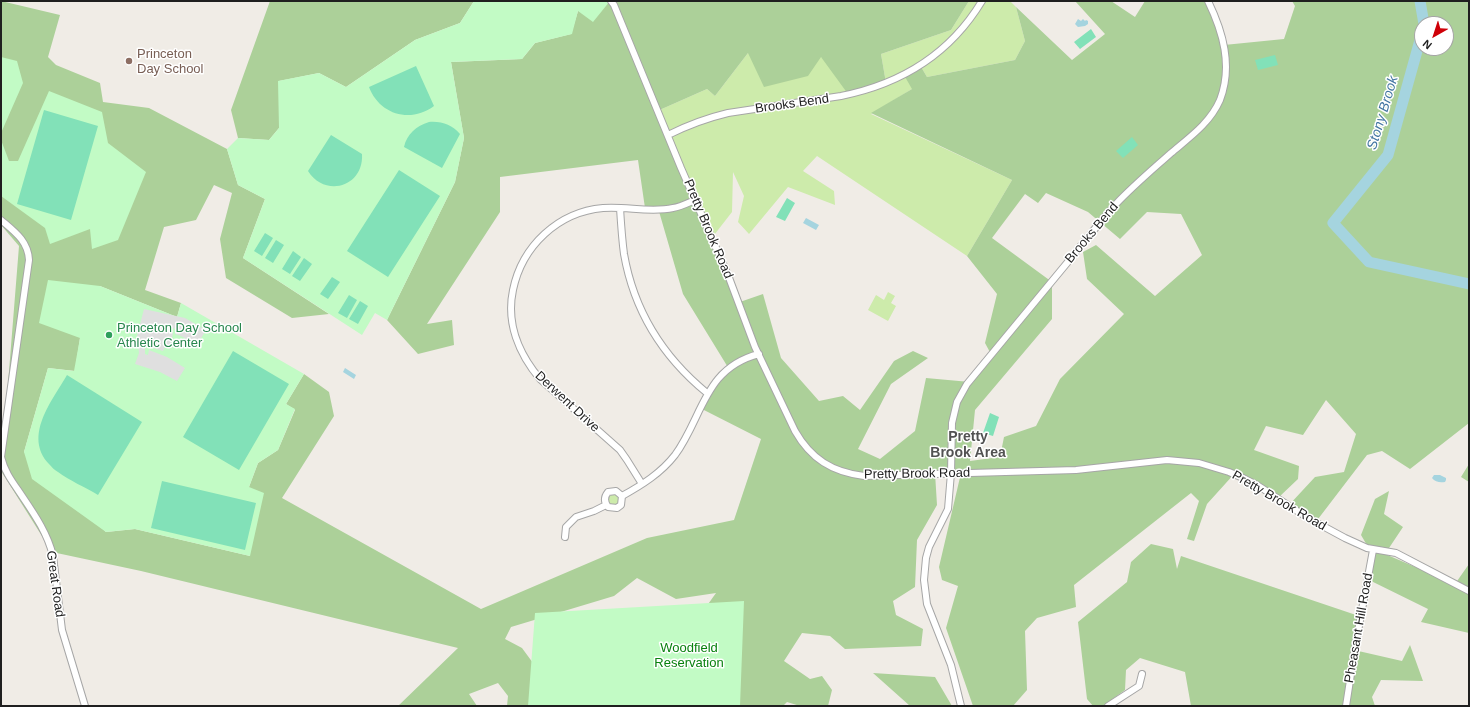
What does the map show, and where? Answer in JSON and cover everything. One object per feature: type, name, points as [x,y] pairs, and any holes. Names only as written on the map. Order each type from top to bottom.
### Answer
[{"type":"street","name":"Pretty Brook Road","points":[[611,1],[728,275],[759,354],[801,441],[817,459],[841,472],[864,476],[1098,468],[1167,460],[1199,463],[1244,478],[1326,528],[1351,541],[1373,550],[1396,553],[1469,590]]},
{"type":"street","name":"Brooks Bend","points":[[668,135],[684,127],[728,113],[858,93],[889,82],[920,66],[949,43],[971,17],[982,1]]},
{"type":"street","name":"Brooks Bend","points":[[961,706],[951,665],[927,604],[924,580],[925,564],[929,547],[948,509],[951,473],[952,423],[954,412],[961,393],[967,384],[1115,205],[1143,178],[1201,128],[1214,110],[1223,90],[1227,60],[1223,40],[1208,1]]},
{"type":"street","name":"Derwent Drive","points":[[642,484],[628,460],[620,450],[540,379],[532,370],[520,349],[514,334],[511,317],[512,294],[518,270],[524,259],[538,239],[557,224],[579,213],[603,208],[672,209],[696,200]]},
{"type":"street","points":[[620,208],[625,256],[629,276],[641,310],[650,328],[670,358],[691,380],[707,393]]},
{"type":"street","name":"Great Road","points":[[1,220],[22,240],[26,246],[29,260],[1,458],[4,469],[40,524],[50,544],[53,556],[62,630],[85,706]]},
{"type":"street","points":[[622,496],[657,474],[675,455],[707,393],[718,379],[727,370],[738,363],[759,354]]},
{"type":"street","points":[[606,505],[605,497],[611,491],[619,492],[622,496]]},
{"type":"street","points":[[606,505],[611,508],[617,508],[621,505],[622,496]]},
{"type":"street","points":[[565,537],[566,527],[576,517],[606,505]]},
{"type":"street","name":"Pheasant Hill Road","points":[[1346,706],[1373,550]]},
{"type":"street","points":[[1108,706],[1139,686],[1142,674]]},
{"type":"green space","points":[[1,1],[60,15],[48,57],[56,65],[100,83],[103,102],[149,108],[227,149],[238,185],[265,199],[243,258],[329,314],[292,318],[226,278],[220,239],[232,193],[214,185],[196,220],[164,227],[145,290],[181,303],[177,317],[100,286],[80,338],[75,371],[48,368],[24,452],[106,532],[135,529],[250,556],[249,487],[258,463],[278,450],[295,410],[286,404],[304,374],[329,392],[334,416],[282,498],[481,609],[647,538],[734,520],[761,439],[700,408],[729,369],[683,294],[658,208],[645,208],[638,160],[500,177],[500,212],[427,324],[452,320],[454,345],[418,354],[387,320],[455,182],[464,138],[451,62],[522,59],[535,43],[571,34],[578,11],[610,1],[969,1],[951,30],[881,54],[886,83],[848,94],[821,57],[808,76],[764,87],[748,53],[715,96],[707,89],[655,112],[737,303],[763,294],[781,358],[819,401],[843,396],[860,410],[894,361],[913,351],[928,358],[891,384],[858,449],[880,459],[915,431],[926,378],[970,382],[992,356],[985,343],[997,294],[967,256],[1012,180],[871,113],[912,89],[904,75],[920,65],[927,77],[1015,60],[1025,41],[1016,7],[1072,60],[1105,34],[1075,1],[1111,1],[1135,17],[1145,1],[1206,1],[1224,45],[1284,39],[1295,6],[1292,1],[1469,1],[1469,423],[1410,469],[1382,451],[1367,455],[1315,523],[1289,505],[1315,477],[1344,472],[1356,434],[1326,400],[1303,435],[1266,426],[1254,450],[1299,466],[1298,479],[1278,498],[1235,473],[1207,504],[1194,541],[1187,539],[1199,501],[1191,493],[1074,585],[1076,607],[1037,618],[1025,631],[1027,690],[1013,706],[973,706],[946,628],[958,586],[942,580],[939,567],[961,473],[935,473],[937,505],[917,540],[915,587],[893,601],[896,615],[923,629],[921,646],[845,649],[830,636],[802,633],[784,661],[810,679],[822,676],[832,690],[828,706],[800,706],[787,702],[783,706],[617,706],[686,635],[716,593],[676,599],[637,578],[614,596],[511,627],[505,639],[522,648],[544,678],[549,706],[507,706],[508,696],[498,683],[469,694],[477,706],[398,706],[458,648],[141,571],[52,552],[1,471],[19,246],[1,225]],"holes":[[[1046,193],[1088,212],[1120,239],[1147,212],[1181,214],[1202,255],[1155,296],[1096,245],[1083,252],[1087,279],[1124,314],[1060,379],[1036,426],[1004,437],[1000,457],[970,461],[975,410],[1052,319],[1052,282],[992,238],[1025,194],[1038,203]]]},
{"type":"green space","points":[[270,1],[474,1],[460,23],[415,40],[346,87],[319,73],[279,81],[279,128],[269,140],[238,138],[231,110]]},
{"type":"green space","points":[[474,1],[610,1],[593,22],[578,11],[572,34],[535,43],[522,59],[451,62],[464,138],[455,182],[387,320],[375,313],[362,335],[243,258],[265,199],[238,185],[227,149],[238,138],[269,140],[279,128],[278,81],[319,73],[346,87],[415,40],[460,23]]},
{"type":"green space","points":[[969,1],[1010,1],[1016,7],[1025,41],[1015,60],[927,77],[920,65],[912,89],[871,114],[1012,180],[967,256],[817,156],[803,171],[834,191],[835,205],[788,187],[749,234],[738,222],[744,196],[733,172],[732,212],[711,239],[655,112],[707,89],[715,96],[748,53],[821,57],[886,83],[881,54],[951,30]]},
{"type":"green space","points":[[1091,29],[1096,37],[1080,49],[1074,42]]},
{"type":"green space","points":[[1275,55],[1278,65],[1258,70],[1255,60]]},
{"type":"green space","points":[[1,57],[17,61],[23,83],[1,133]]},
{"type":"green space","points":[[416,66],[434,106],[425,111],[406,115],[388,110],[380,104],[369,87]]},
{"type":"green space","points":[[49,91],[102,112],[108,143],[146,172],[118,240],[92,249],[90,229],[50,244],[45,228],[1,196],[1,140],[9,161],[18,161]]},
{"type":"green space","points":[[44,110],[98,126],[71,220],[17,204]]},
{"type":"green space","points":[[429,122],[446,124],[454,128],[460,134],[442,168],[404,147],[407,138],[413,131]]},
{"type":"green space","points":[[331,135],[362,154],[361,165],[357,174],[350,181],[342,185],[333,186],[324,184],[315,179],[308,171]]},
{"type":"green space","points":[[1132,137],[1138,145],[1123,158],[1116,151]]},
{"type":"green space","points":[[399,170],[440,196],[388,277],[347,251]]},
{"type":"green space","points":[[787,198],[795,203],[785,221],[776,217]]},
{"type":"green space","points":[[265,233],[273,238],[262,256],[254,251]]},
{"type":"green space","points":[[276,240],[284,245],[273,263],[265,258]]},
{"type":"green space","points":[[293,251],[301,257],[290,274],[282,269]]},
{"type":"green space","points":[[304,258],[312,264],[300,281],[292,276]]},
{"type":"green space","points":[[332,277],[340,282],[328,299],[320,294]]},
{"type":"green space","points":[[48,280],[100,286],[177,317],[181,303],[304,374],[286,404],[295,409],[278,450],[258,463],[249,487],[264,493],[250,556],[135,529],[106,532],[32,479],[24,452],[48,368],[74,371],[80,338],[39,323]]},
{"type":"green space","points":[[888,292],[895,296],[891,303],[896,306],[888,321],[868,310],[876,295],[884,300]]},
{"type":"green space","points":[[349,295],[357,300],[347,318],[338,313]]},
{"type":"green space","points":[[360,301],[368,306],[358,324],[349,319]]},
{"type":"green space","points":[[233,351],[289,384],[239,470],[183,437]]},
{"type":"green space","points":[[67,375],[142,422],[98,495],[54,469],[42,453],[39,442],[39,430],[48,407]]},
{"type":"green space","points":[[990,413],[999,417],[993,436],[983,433]]},
{"type":"green space","points":[[1469,464],[1469,482],[1461,477]]},
{"type":"green space","points":[[162,481],[256,503],[245,550],[151,528]]},
{"type":"green space","points":[[1389,491],[1384,514],[1403,527],[1385,554],[1455,584],[1469,564],[1469,633],[1421,622],[1428,609],[1367,579],[1371,552],[1361,535],[1375,499]]},
{"type":"green space","points":[[612,494],[616,494],[620,500],[616,506],[612,506],[608,502],[608,498]]},
{"type":"green space","points":[[1151,544],[1173,549],[1177,569],[1181,556],[1359,616],[1354,650],[1402,661],[1410,645],[1423,681],[1381,680],[1372,697],[1375,706],[1191,706],[1185,672],[1140,658],[1126,670],[1125,690],[1103,706],[1093,706],[1087,699],[1078,622],[1127,582],[1131,562]]},
{"type":"green space","name":"Woodfield Reservation","points":[[744,601],[740,706],[528,706],[535,613]]},
{"type":"green space","points":[[873,673],[935,677],[952,706],[910,706]]},
{"type":"shaded area","points":[[144,309],[185,318],[206,330],[197,345],[175,334],[175,329],[170,327],[168,327],[167,330],[173,333],[170,349],[165,347],[163,351],[147,346],[148,342],[145,343],[145,354],[148,355],[149,350],[167,357],[185,368],[177,381],[160,372],[135,364],[139,353],[137,336]]},
{"type":"water","points":[[1078,19],[1081,21],[1083,19],[1088,21],[1088,24],[1078,27],[1075,24]]},
{"type":"water","points":[[806,218],[819,225],[816,230],[803,223]]},
{"type":"water","points":[[345,368],[356,375],[354,379],[343,372]]},
{"type":"water","points":[[1434,475],[1440,475],[1446,478],[1445,482],[1435,480],[1432,478]]},
{"type":"waterway","name":"Stony Brook","points":[[1420,1],[1423,16]]},
{"type":"waterway","name":"Stony Brook","points":[[1416,56],[1388,155],[1333,223],[1369,262],[1469,284]]},
{"type":"place","name":"Princeton Day School","points":[[129,61]]},
{"type":"place","name":"Princeton Day School Athletic Center","points":[[109,335]]},
{"type":"district","name":"Pretty Brook Area","points":[[968,446]]}]
